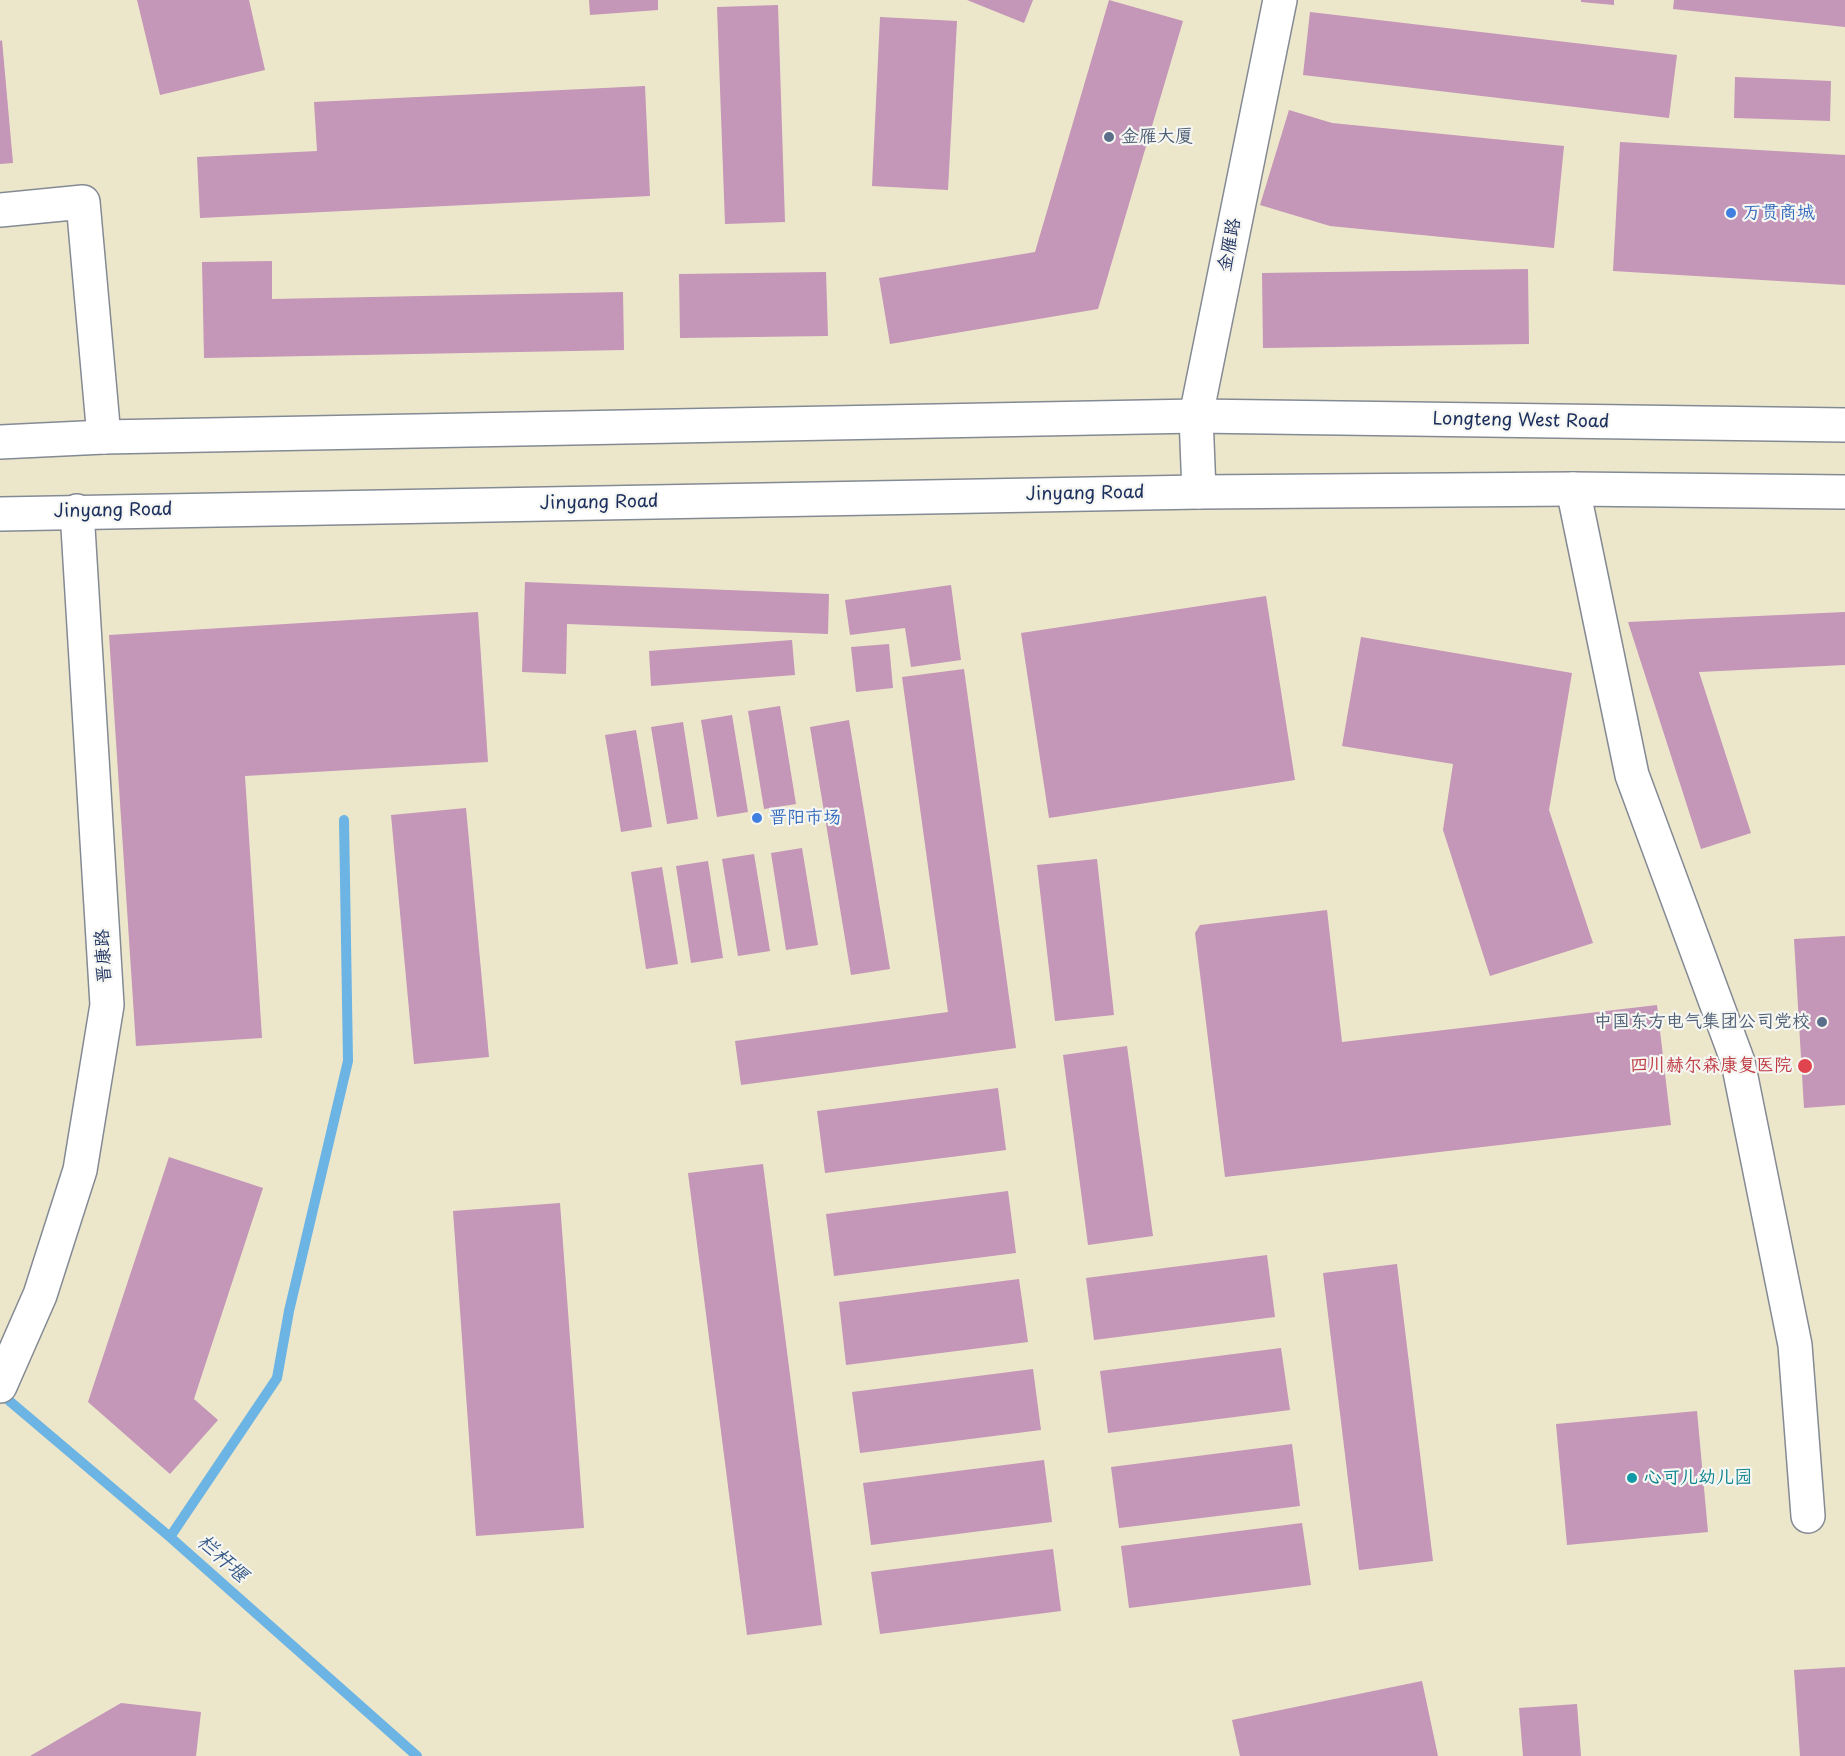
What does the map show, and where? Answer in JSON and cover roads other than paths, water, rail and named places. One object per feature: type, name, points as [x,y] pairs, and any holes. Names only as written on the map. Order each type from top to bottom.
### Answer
[{"type":"main road","name":"金雁路","points":[[1199,492],[1196,416],[1280,0]]},
{"type":"main road","points":[[0,210],[82,202],[104,437]]},
{"type":"main road","name":"Longteng West Road","points":[[1196,416],[1845,425]]},
{"type":"main road","points":[[0,442],[104,437],[1196,416]]},
{"type":"main road","points":[[1199,492],[1573,489],[1845,492]]},
{"type":"main road","points":[[1573,489],[1632,775],[1738,1062],[1795,1345],[1808,1516]]},
{"type":"main road","name":"Jinyang Road","points":[[0,514],[1199,492]]},
{"type":"main road","name":"晋康路","points":[[5,1375],[40,1296],[80,1170],[107,1005],[77,511]]},
{"type":"waterway","points":[[170,1537],[277,1378],[289,1311],[348,1061],[344,820]]},
{"type":"waterway","name":"栏杆堰","points":[[0,1393],[170,1537],[417,1756]]},
{"type":"place","name":"金雁大厦","points":[[1109,137]]},
{"type":"place","name":"万贯商城","points":[[1731,213]]},
{"type":"place","name":"晋阳市场","points":[[757,818]]},
{"type":"place","name":"中国东方电气集团公司党校","points":[[1822,1022]]},
{"type":"place","name":"四川赫尔森康复医院","points":[[1805,1066]]},
{"type":"place","name":"心可儿幼儿园","points":[[1632,1478]]}]
